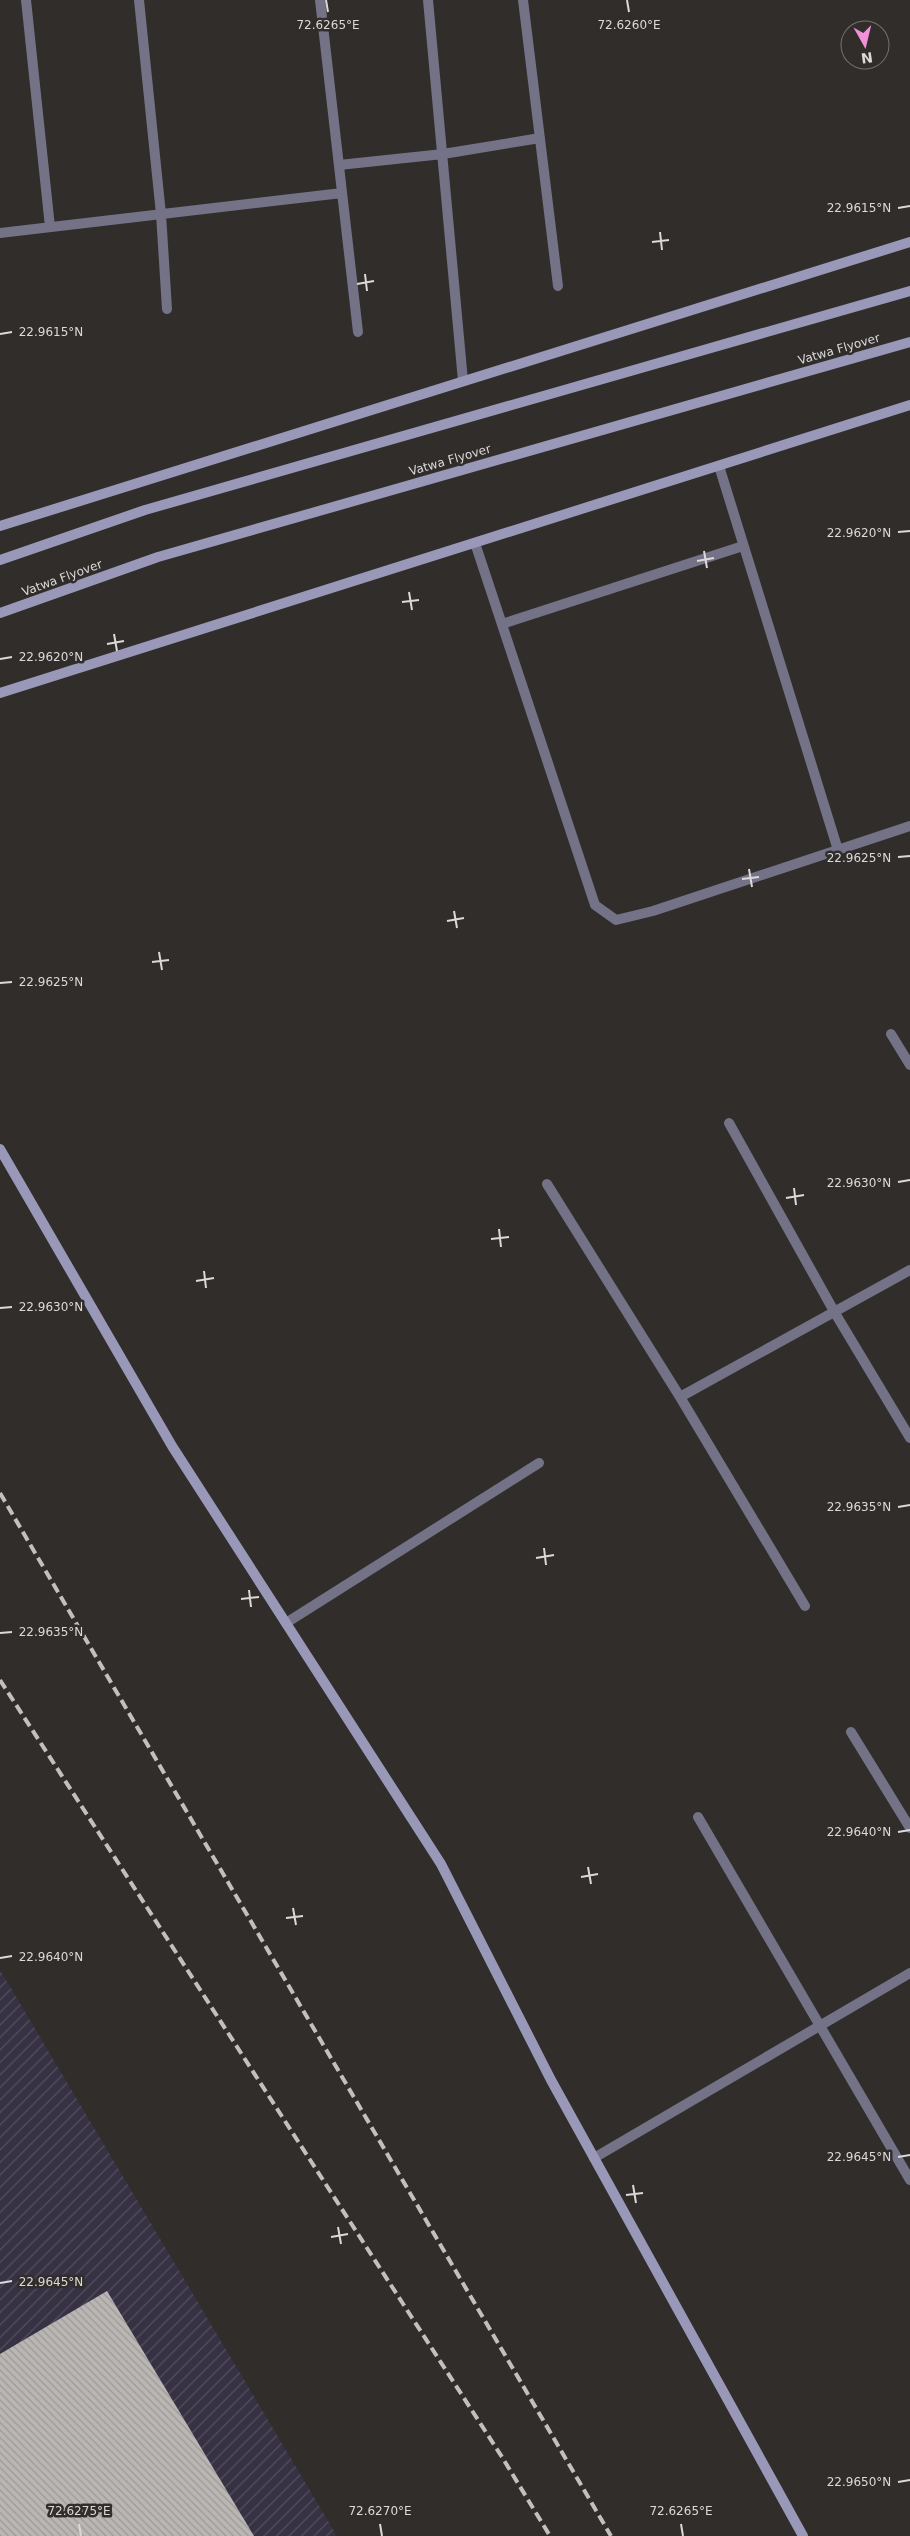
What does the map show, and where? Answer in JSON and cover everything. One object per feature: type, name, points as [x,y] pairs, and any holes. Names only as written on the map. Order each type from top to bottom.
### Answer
[{"type":"street","points":[[26,0],[50,227]]},
{"type":"street","points":[[139,0],[161,214],[167,309]]},
{"type":"street","points":[[320,0],[358,332]]},
{"type":"street","points":[[428,0],[463,381]]},
{"type":"street","points":[[523,0],[558,286]]},
{"type":"street","points":[[339,165],[443,154],[540,138]]},
{"type":"street","points":[[0,233],[342,193]]},
{"type":"street","points":[[0,526],[910,242]]},
{"type":"street","points":[[0,560],[145,510],[910,291]]},
{"type":"street","name":"Vatwa Flyover","points":[[0,613],[158,556],[910,342]]},
{"type":"street","points":[[0,694],[910,405]]},
{"type":"street","points":[[719,466],[838,850]]},
{"type":"street","points":[[475,543],[595,905],[616,920],[653,911],[910,826]]},
{"type":"street","points":[[502,624],[744,546]]},
{"type":"street","points":[[892,1034],[910,1065]]},
{"type":"street","points":[[730,1123],[835,1312],[910,1438]]},
{"type":"street","points":[[0,1149],[172,1446],[441,1864],[551,2080],[803,2536]]},
{"type":"street","points":[[547,1184],[680,1397],[804,1606]]},
{"type":"street","points":[[680,1397],[910,1270]]},
{"type":"street","points":[[286,1623],[540,1463]]},
{"type":"street","points":[[850,1732],[910,1828]]},
{"type":"street","points":[[698,1816],[910,2180]]},
{"type":"street","points":[[594,2158],[910,1973]]},
{"type":"shaded area","points":[[0,1970],[337,2536],[0,2536]]},
{"type":"building","points":[[107,2291],[254,2536],[0,2536],[0,2354]]},
{"type":"railway","points":[[0,1493],[611,2536]]},
{"type":"railway","points":[[0,1680],[502,2457],[550,2536]]}]
